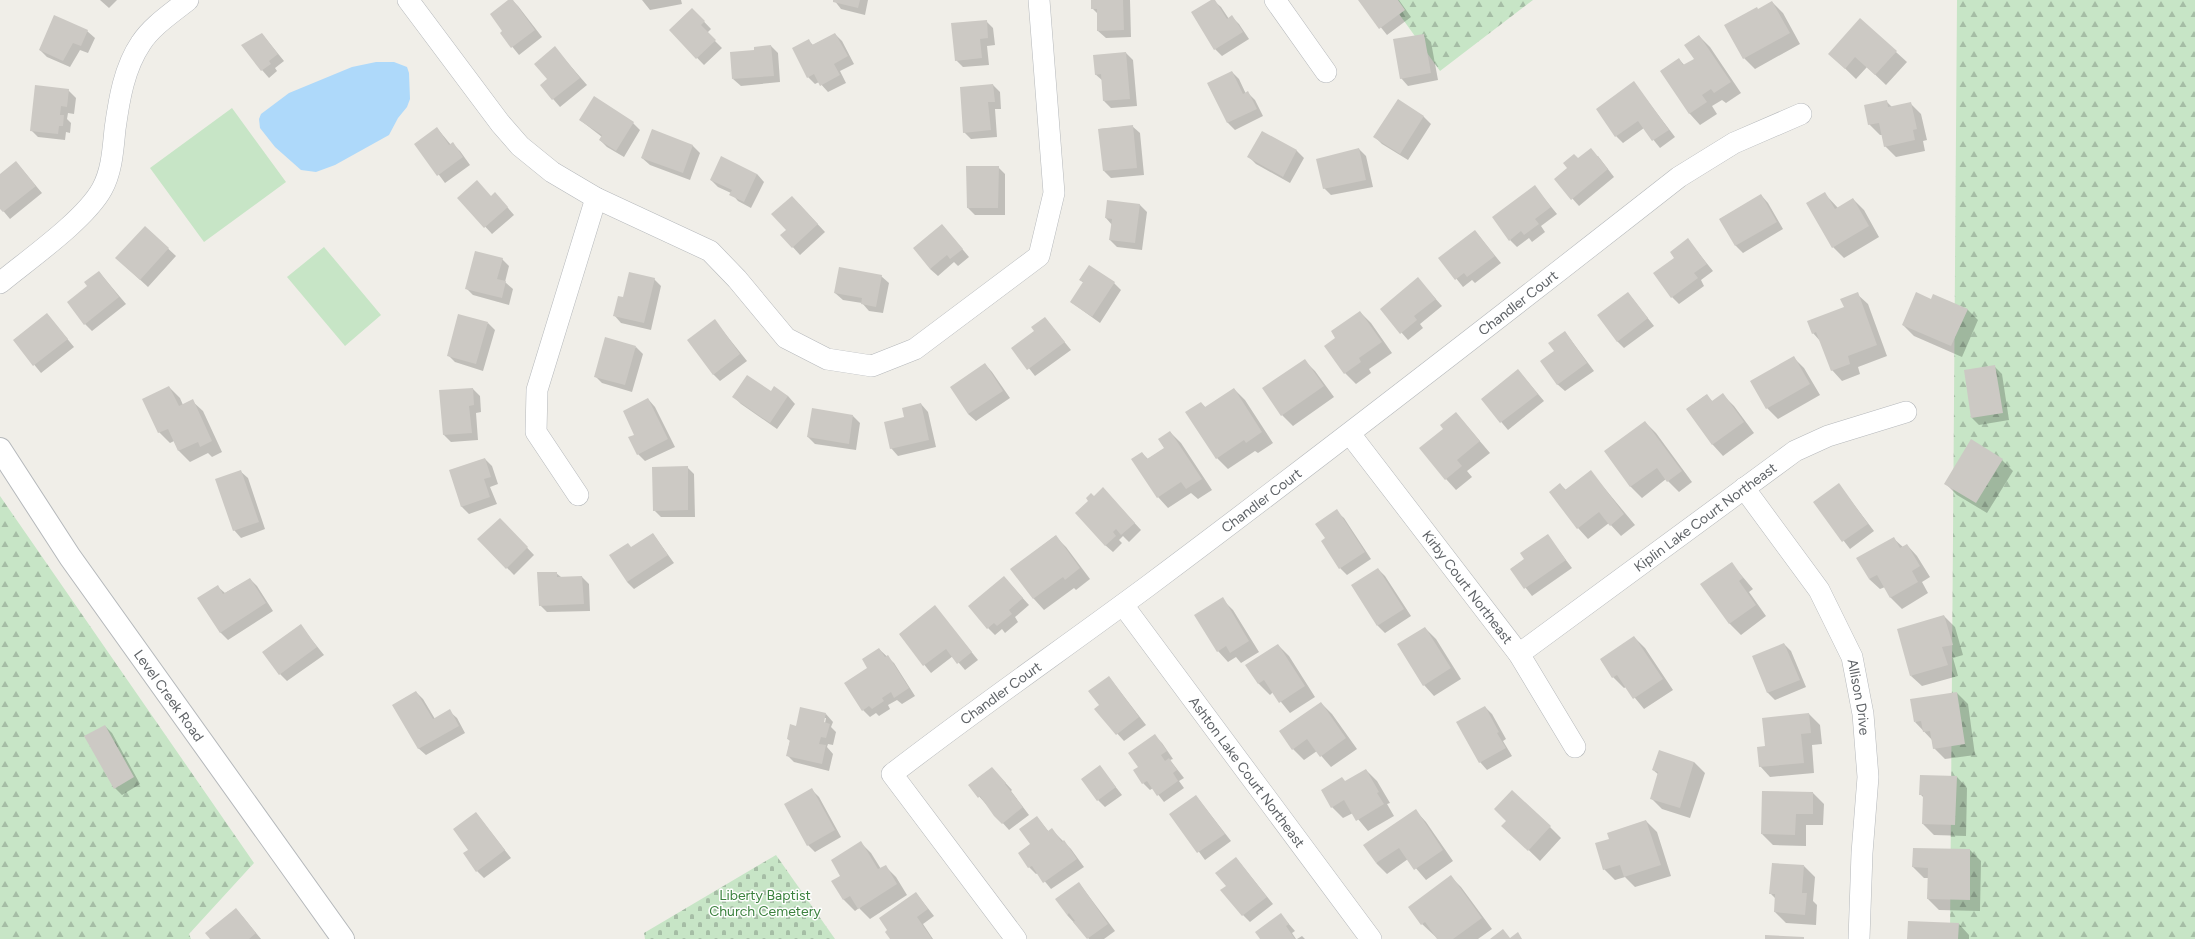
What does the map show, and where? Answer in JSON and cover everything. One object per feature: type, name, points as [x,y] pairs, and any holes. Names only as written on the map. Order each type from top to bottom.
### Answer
[{"type":"street","points":[[0,283],[88,210],[103,188],[111,164],[118,109],[125,74],[141,42],[163,20],[188,0]]},
{"type":"street","points":[[408,0],[500,123],[520,146],[552,172],[596,198],[710,251],[737,279],[786,338],[827,359],[872,366],[916,349],[1039,256],[1054,193],[1039,0]]},
{"type":"street","points":[[1275,0],[1326,72]]},
{"type":"street","name":"Chandler Court","points":[[1016,939],[892,774],[942,735],[1123,605],[1350,434],[1679,178],[1734,143],[1801,114]]},
{"type":"street","points":[[578,495],[536,432],[537,390],[550,343],[596,198]]},
{"type":"street","name":"Kiplin Lake Court Northeast","points":[[1519,654],[1796,451],[1828,436],[1906,412]]},
{"type":"street","name":"Kirby Court Northeast","points":[[1350,434],[1519,654],[1575,747]]},
{"type":"street","name":"Level Creek Road","points":[[0,449],[70,557],[343,939]]},
{"type":"street","name":"Allison Drive","points":[[1744,488],[1819,590],[1852,657],[1863,714],[1868,777],[1862,853],[1859,939]]},
{"type":"street","name":"Ashton Lake Court Northeast","points":[[1123,605],[1371,939]]},
{"type":"green space","points":[[1389,0],[1533,0],[1440,71]]},
{"type":"green space","points":[[1957,0],[2195,0],[2195,939],[1950,939]]},
{"type":"green space","points":[[232,108],[286,182],[204,242],[150,168]]},
{"type":"green space","points":[[324,247],[381,315],[345,346],[287,277]]},
{"type":"green space","points":[[0,496],[254,863],[189,934],[191,939],[0,939]]},
{"type":"green space","name":"Liberty Baptist Church Cemetery","points":[[776,855],[835,939],[645,939],[644,933]]},
{"type":"water","points":[[376,62],[394,62],[407,67],[409,73],[410,99],[407,107],[398,118],[389,135],[335,165],[316,172],[301,170],[275,147],[260,128],[259,119],[261,114],[289,93],[352,67]]},
{"type":"building","points":[[508,0],[513,0],[535,30],[511,48],[500,33],[502,31],[490,14]]},
{"type":"building","points":[[833,0],[860,0],[858,8],[833,2]]},
{"type":"building","points":[[1091,0],[1123,0],[1124,30],[1097,31],[1097,9],[1091,9]]},
{"type":"building","points":[[1211,0],[1215,0],[1227,19],[1232,15],[1243,32],[1214,50],[1191,12]]},
{"type":"building","points":[[1358,0],[1398,0],[1405,10],[1379,29]]},
{"type":"building","points":[[1772,1],[1790,33],[1743,59],[1724,25],[1757,7],[1758,9]]},
{"type":"building","points":[[692,8],[705,21],[701,25],[716,40],[696,59],[669,30]]},
{"type":"building","points":[[54,15],[88,30],[81,46],[73,43],[63,61],[39,50]]},
{"type":"building","points":[[1860,18],[1897,51],[1875,75],[1855,57],[1845,69],[1828,54]]},
{"type":"building","points":[[987,20],[988,38],[980,39],[982,58],[955,61],[951,23]]},
{"type":"building","points":[[262,33],[278,54],[269,61],[271,64],[261,71],[241,45]]},
{"type":"building","points":[[835,33],[848,56],[834,64],[840,75],[820,86],[814,74],[807,78],[792,48],[809,39],[812,45]]},
{"type":"building","points":[[1424,34],[1431,73],[1400,79],[1393,39]]},
{"type":"building","points":[[1699,35],[1731,82],[1714,93],[1711,89],[1702,95],[1707,102],[1689,114],[1660,71],[1679,58],[1683,65],[1694,59],[1684,45]]},
{"type":"building","points":[[771,45],[774,76],[732,79],[730,52],[754,50],[754,47]]},
{"type":"building","points":[[555,46],[580,78],[552,100],[540,85],[547,79],[534,64]]},
{"type":"building","points":[[1126,52],[1130,99],[1103,101],[1101,74],[1095,75],[1093,55]]},
{"type":"building","points":[[1232,71],[1243,94],[1248,91],[1257,109],[1227,123],[1207,83]]},
{"type":"building","points":[[1634,81],[1669,130],[1652,141],[1638,121],[1615,137],[1596,109]]},
{"type":"building","points":[[993,84],[995,102],[988,102],[991,130],[963,133],[960,87]]},
{"type":"building","points":[[35,85],[69,89],[67,107],[61,106],[60,115],[64,115],[63,126],[59,126],[58,134],[30,131]]},
{"type":"building","points":[[594,96],[634,122],[616,151],[599,140],[602,135],[579,120]]},
{"type":"building","points":[[1398,99],[1424,116],[1400,154],[1373,137]]},
{"type":"building","points":[[1887,100],[1888,107],[1911,102],[1917,129],[1913,130],[1915,140],[1884,147],[1879,123],[1868,125],[1864,105]]},
{"type":"building","points":[[1133,125],[1137,168],[1103,171],[1098,129]]},
{"type":"building","points":[[437,127],[449,145],[453,142],[463,157],[437,176],[414,144]]},
{"type":"building","points":[[652,129],[693,145],[683,173],[641,158]]},
{"type":"building","points":[[1262,131],[1297,150],[1283,177],[1247,157]]},
{"type":"building","points":[[1359,148],[1366,180],[1323,189],[1316,159]]},
{"type":"building","points":[[1591,148],[1608,169],[1571,200],[1554,179],[1567,168],[1563,163],[1574,154],[1578,158]]},
{"type":"building","points":[[721,156],[757,174],[744,202],[729,195],[732,190],[710,180]]},
{"type":"building","points":[[16,161],[36,186],[3,212],[0,209],[0,174]]},
{"type":"building","points":[[966,166],[999,166],[998,208],[967,208]]},
{"type":"building","points":[[477,180],[491,196],[495,192],[508,207],[484,228],[457,198]]},
{"type":"building","points":[[1535,185],[1551,207],[1535,219],[1539,224],[1524,235],[1521,231],[1509,241],[1492,217]]},
{"type":"building","points":[[1825,192],[1835,209],[1853,198],[1869,226],[1832,248],[1806,203]]},
{"type":"building","points":[[1761,194],[1777,222],[1735,246],[1719,219]]},
{"type":"building","points":[[792,196],[818,224],[792,248],[780,235],[786,230],[771,214]]},
{"type":"building","points":[[1107,200],[1140,204],[1135,243],[1109,240],[1112,219],[1105,218]]},
{"type":"building","points":[[942,224],[963,249],[950,259],[947,255],[930,269],[913,248]]},
{"type":"building","points":[[145,226],[169,248],[140,280],[115,258]]},
{"type":"building","points":[[1475,230],[1495,256],[1467,277],[1464,273],[1455,280],[1438,258]]},
{"type":"building","points":[[1688,238],[1707,264],[1694,273],[1698,278],[1671,298],[1653,273],[1674,258],[1670,252]]},
{"type":"building","points":[[475,251],[503,258],[497,279],[506,281],[502,298],[465,289]]},
{"type":"building","points":[[1089,265],[1115,282],[1092,317],[1070,302],[1083,282],[1079,280]]},
{"type":"building","points":[[839,267],[882,275],[876,307],[861,304],[862,298],[834,293]]},
{"type":"building","points":[[99,271],[119,297],[84,325],[67,302],[87,286],[84,282]]},
{"type":"building","points":[[629,272],[655,278],[644,323],[613,316],[618,296],[623,297]]},
{"type":"building","points":[[1418,277],[1436,299],[1414,316],[1417,320],[1400,334],[1380,309]]},
{"type":"building","points":[[1628,292],[1648,318],[1617,342],[1597,315]]},
{"type":"building","points":[[1858,292],[1877,345],[1848,356],[1850,364],[1831,371],[1816,332],[1812,334],[1807,321],[1844,307],[1840,299]]},
{"type":"building","points":[[1916,292],[1931,299],[1933,294],[1968,309],[1951,346],[1902,325]]},
{"type":"building","points":[[1360,311],[1382,342],[1359,358],[1361,362],[1344,374],[1324,346],[1335,338],[1331,331]]},
{"type":"building","points":[[47,313],[68,339],[33,366],[13,340]]},
{"type":"building","points":[[458,314],[488,322],[476,364],[447,356]]},
{"type":"building","points":[[1045,317],[1065,342],[1027,370],[1011,348],[1034,331],[1031,327]]},
{"type":"building","points":[[715,319],[740,354],[713,375],[687,340]]},
{"type":"building","points":[[1565,331],[1587,363],[1557,385],[1540,361],[1554,351],[1548,343]]},
{"type":"building","points":[[605,337],[636,346],[625,385],[594,377]]},
{"type":"building","points":[[1794,356],[1810,384],[1766,409],[1750,381]]},
{"type":"building","points":[[1305,359],[1324,386],[1281,416],[1262,388]]},
{"type":"building","points":[[985,363],[1003,391],[968,414],[950,387]]},
{"type":"building","points":[[1995,365],[2003,413],[1971,418],[1964,370]]},
{"type":"building","points":[[1518,369],[1538,394],[1500,423],[1481,399]]},
{"type":"building","points":[[747,375],[771,391],[774,386],[788,396],[770,423],[732,397]]},
{"type":"building","points":[[169,386],[179,406],[193,399],[212,441],[200,447],[198,442],[178,451],[168,429],[158,433],[142,399]]},
{"type":"building","points":[[473,388],[474,405],[469,406],[472,433],[443,435],[439,390]]},
{"type":"building","points":[[1234,388],[1262,432],[1246,443],[1244,440],[1216,459],[1185,412],[1201,402],[1205,407]]},
{"type":"building","points":[[1723,393],[1744,422],[1712,445],[1686,409],[1707,394],[1712,401]]},
{"type":"building","points":[[648,398],[668,439],[637,455],[628,437],[634,435],[623,411]]},
{"type":"building","points":[[921,403],[929,440],[890,449],[884,422],[904,417],[902,408]]},
{"type":"building","points":[[812,408],[853,415],[849,444],[807,437]]},
{"type":"building","points":[[1456,412],[1480,441],[1457,460],[1462,466],[1445,480],[1419,448],[1443,429],[1440,425]]},
{"type":"building","points":[[1645,421],[1682,471],[1667,482],[1657,468],[1630,487],[1604,451]]},
{"type":"building","points":[[1170,431],[1202,479],[1186,489],[1181,482],[1157,498],[1131,459],[1142,452],[1147,459],[1164,448],[1158,439]]},
{"type":"building","points":[[1971,439],[2003,459],[1976,503],[1944,484]]},
{"type":"building","points":[[485,458],[491,477],[484,479],[490,497],[461,507],[449,470]]},
{"type":"building","points":[[688,466],[688,510],[653,511],[652,467]]},
{"type":"building","points":[[241,470],[259,522],[233,531],[215,479]]},
{"type":"building","points":[[1591,470],[1624,514],[1610,526],[1599,512],[1577,529],[1549,492],[1560,483],[1565,490]]},
{"type":"building","points":[[1839,483],[1868,524],[1842,542],[1813,502]]},
{"type":"building","points":[[1103,487],[1135,523],[1121,535],[1116,529],[1113,532],[1116,536],[1105,546],[1075,513],[1088,501],[1086,498],[1091,493],[1094,496]]},
{"type":"building","points":[[1337,509],[1365,552],[1339,569],[1321,541],[1325,538],[1315,524]]},
{"type":"building","points":[[500,518],[528,547],[506,569],[477,539]]},
{"type":"building","points":[[653,533],[668,555],[627,582],[609,555],[628,543],[631,547]]},
{"type":"building","points":[[1548,534],[1566,560],[1524,589],[1510,569],[1524,559],[1520,553]]},
{"type":"building","points":[[1056,535],[1080,568],[1065,580],[1063,577],[1033,599],[1010,569]]},
{"type":"building","points":[[1894,537],[1900,548],[1907,544],[1920,566],[1912,571],[1918,582],[1890,598],[1877,575],[1869,579],[1856,558]]},
{"type":"building","points":[[1732,562],[1743,578],[1739,581],[1756,605],[1729,624],[1700,584]]},
{"type":"building","points":[[1378,568],[1404,609],[1377,626],[1351,585]]},
{"type":"building","points":[[537,572],[557,572],[557,577],[582,576],[584,604],[539,606]]},
{"type":"building","points":[[1004,576],[1023,598],[1009,610],[1012,614],[997,626],[994,623],[987,629],[968,606]]},
{"type":"building","points":[[250,578],[266,603],[220,633],[197,598],[218,585],[223,594]]},
{"type":"building","points":[[1223,597],[1249,641],[1230,653],[1226,646],[1217,652],[1194,615]]},
{"type":"building","points":[[935,605],[972,652],[957,664],[946,649],[923,666],[899,634]]},
{"type":"building","points":[[1944,615],[1953,645],[1942,647],[1948,665],[1910,676],[1897,629]]},
{"type":"building","points":[[301,624],[317,647],[279,675],[262,652]]},
{"type":"building","points":[[1425,627],[1451,668],[1423,686],[1397,644]]},
{"type":"building","points":[[1634,636],[1663,679],[1633,699],[1617,675],[1612,678],[1600,659]]},
{"type":"building","points":[[1784,643],[1800,680],[1767,693],[1752,656]]},
{"type":"building","points":[[1278,644],[1305,686],[1279,703],[1264,680],[1258,684],[1245,665]]},
{"type":"building","points":[[879,648],[885,657],[888,655],[909,688],[894,698],[891,692],[882,698],[884,701],[872,709],[869,706],[862,711],[844,683],[867,668],[862,659]]},
{"type":"building","points":[[1109,676],[1139,717],[1116,735],[1094,709],[1099,705],[1088,691]]},
{"type":"building","points":[[416,691],[433,719],[450,709],[459,726],[418,749],[392,705]]},
{"type":"building","points":[[1957,692],[1965,744],[1933,749],[1930,731],[1923,732],[1921,721],[1914,722],[1910,699]]},
{"type":"building","points":[[1321,702],[1346,738],[1320,757],[1307,739],[1292,750],[1279,731]]},
{"type":"building","points":[[1485,706],[1499,732],[1497,733],[1506,748],[1479,763],[1456,722]]},
{"type":"building","points":[[800,707],[826,713],[824,722],[830,724],[826,738],[821,737],[819,744],[826,745],[822,764],[786,756],[790,740],[787,739],[790,724],[796,726]]},
{"type":"building","points":[[1809,713],[1811,733],[1801,734],[1804,763],[1759,767],[1757,747],[1765,746],[1762,718]]},
{"type":"building","points":[[105,725],[134,777],[114,789],[84,736]]},
{"type":"building","points":[[1155,734],[1167,751],[1161,755],[1165,761],[1169,758],[1177,770],[1173,773],[1178,781],[1157,796],[1147,781],[1142,784],[1133,770],[1138,767],[1128,753]]},
{"type":"building","points":[[1659,750],[1694,762],[1680,808],[1650,799],[1658,772],[1652,770]]},
{"type":"building","points":[[1100,765],[1116,787],[1097,801],[1081,779]]},
{"type":"building","points":[[992,767],[1006,783],[1005,784],[1023,807],[1002,824],[994,816],[980,796],[978,798],[968,785]]},
{"type":"building","points":[[1366,769],[1384,804],[1356,821],[1344,800],[1331,808],[1321,790],[1342,777],[1345,781]]},
{"type":"building","points":[[1920,775],[1957,776],[1955,825],[1922,824],[1923,795],[1919,795]]},
{"type":"building","points":[[812,788],[835,830],[807,846],[784,804]]},
{"type":"building","points":[[1512,790],[1551,826],[1528,851],[1501,826],[1506,821],[1494,809]]},
{"type":"building","points":[[1762,791],[1813,792],[1813,814],[1796,814],[1795,835],[1761,834]]},
{"type":"building","points":[[1196,795],[1225,834],[1197,853],[1169,814]]},
{"type":"building","points":[[1416,809],[1443,850],[1414,870],[1399,848],[1376,863],[1363,845]]},
{"type":"building","points":[[476,812],[505,850],[476,872],[463,853],[468,850],[453,829]]},
{"type":"building","points":[[1037,816],[1048,831],[1052,828],[1062,842],[1064,840],[1077,859],[1043,883],[1032,866],[1028,868],[1018,853],[1030,844],[1019,829]]},
{"type":"building","points":[[1646,820],[1661,865],[1624,877],[1620,865],[1603,870],[1595,843],[1609,839],[1607,833]]},
{"type":"building","points":[[861,841],[878,869],[886,865],[897,884],[858,909],[850,896],[843,900],[831,881],[840,876],[831,860]]},
{"type":"building","points":[[1913,848],[1970,849],[1970,900],[1927,899],[1928,868],[1912,867]]},
{"type":"building","points":[[1236,857],[1267,897],[1242,916],[1220,890],[1226,886],[1215,873]]},
{"type":"building","points":[[1772,863],[1804,865],[1802,893],[1807,893],[1805,915],[1774,912],[1775,894],[1769,894]]},
{"type":"building","points":[[1451,875],[1482,918],[1453,939],[1437,939],[1425,922],[1421,925],[1408,907]]},
{"type":"building","points":[[1079,882],[1108,924],[1087,939],[1073,922],[1075,921],[1069,913],[1067,915],[1055,899]]},
{"type":"building","points":[[916,892],[928,909],[917,917],[932,939],[890,939],[885,932],[887,930],[879,918]]},
{"type":"building","points":[[236,908],[256,933],[249,939],[210,939],[205,933]]},
{"type":"building","points":[[1281,913],[1289,924],[1286,926],[1295,939],[1260,939],[1255,932]]},
{"type":"building","points":[[1908,921],[1959,923],[1958,939],[1907,939]]},
{"type":"building","points":[[1503,929],[1510,938],[1518,932],[1522,939],[1490,939]]},
{"type":"building","points":[[1765,935],[1804,937],[1804,939],[1765,939]]}]
